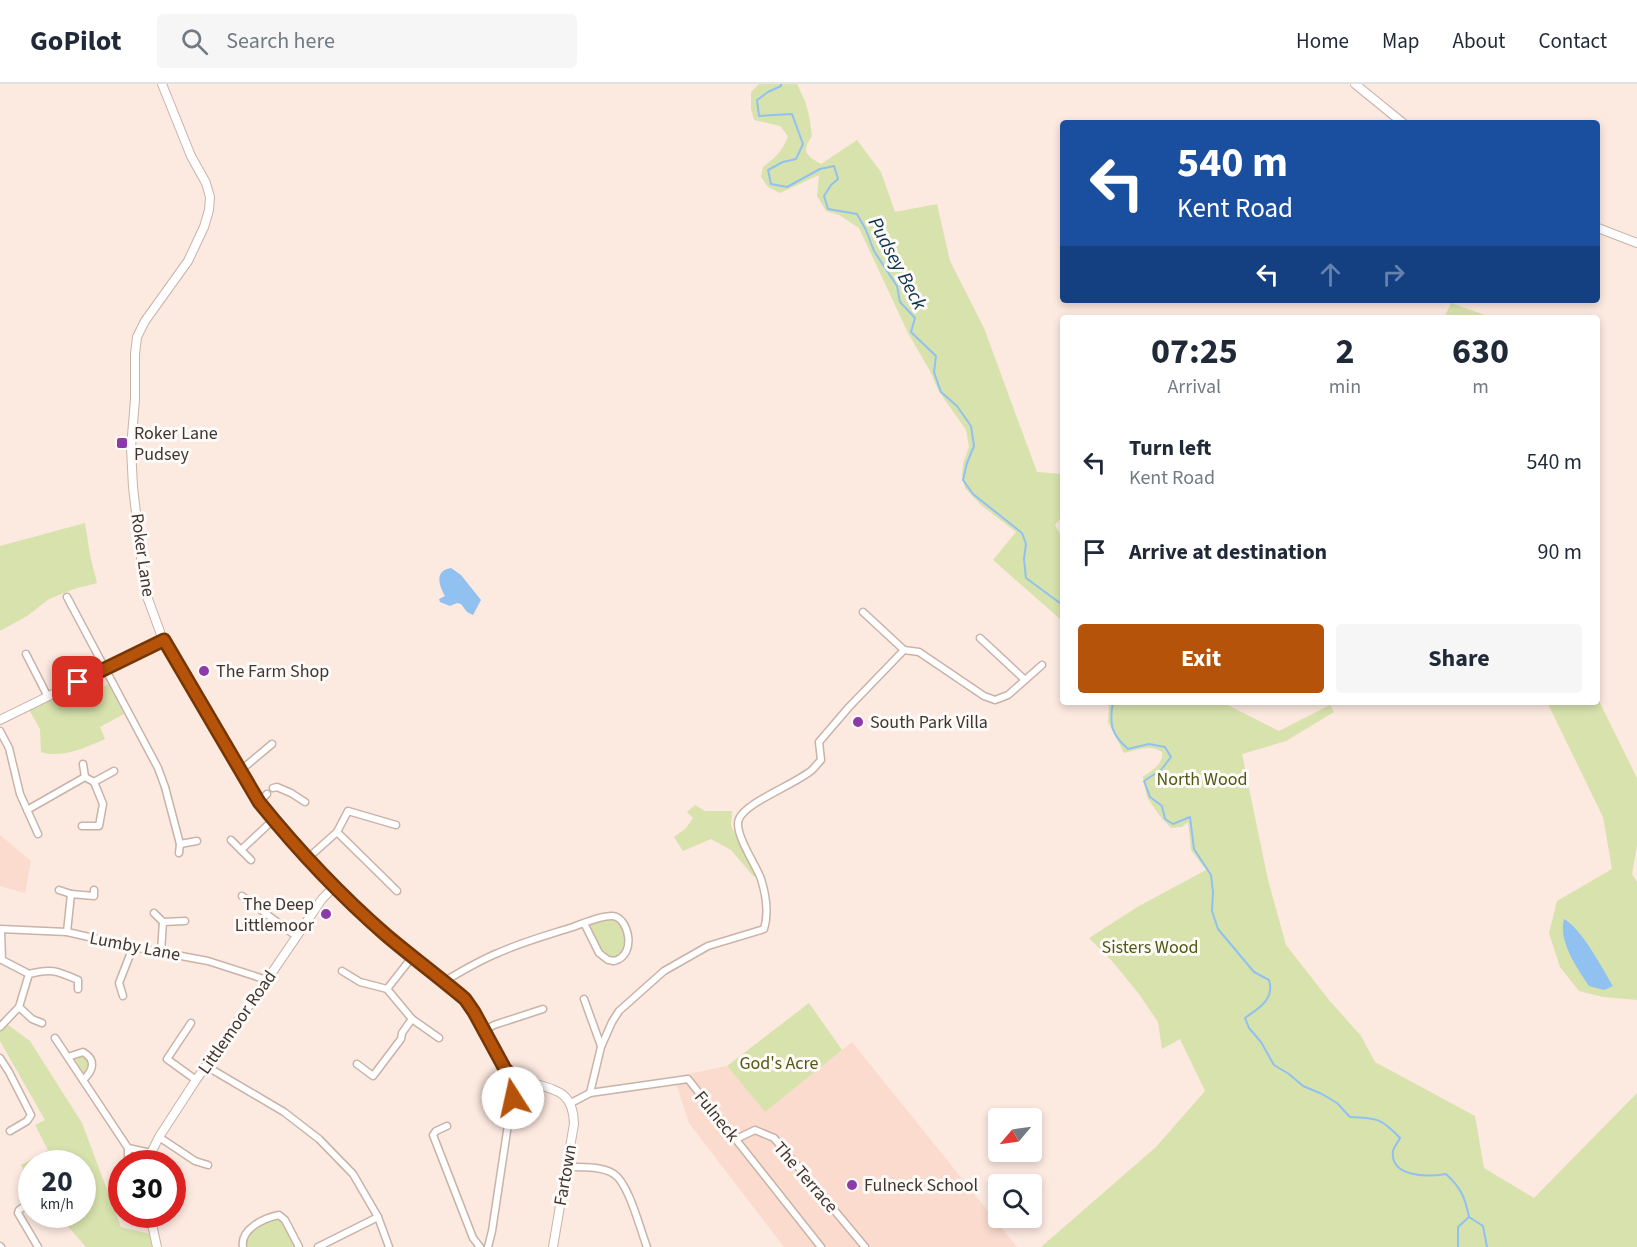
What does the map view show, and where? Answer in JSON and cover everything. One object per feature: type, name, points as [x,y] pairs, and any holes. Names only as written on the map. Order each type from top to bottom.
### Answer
[{"type":"street","name":"Roker Lane","points":[[162,84],[210,197],[209,210],[188,261],[145,321],[137,337],[131,448],[133,487],[146,591],[164,640],[259,802],[335,886],[380,929],[465,999],[485,1030],[505,1069],[515,1078]]},
{"type":"street","points":[[1355,84],[1399,120]]},
{"type":"street","points":[[1600,229],[1637,243]]},
{"type":"street","points":[[68,597],[158,768],[180,844],[178,853]]},
{"type":"street","points":[[863,612],[904,650],[919,652],[984,696],[995,700],[1008,695],[1042,665]]},
{"type":"street","points":[[980,638],[1025,680]]},
{"type":"street","points":[[0,720],[164,640]]},
{"type":"street","points":[[590,1093],[601,1047],[619,1011],[664,971],[708,946],[764,929],[767,919],[765,895],[760,877],[739,830],[738,820],[757,802],[813,769],[821,759],[819,742],[857,698],[904,650]]},
{"type":"street","points":[[26,654],[48,697]]},
{"type":"street","points":[[0,731],[9,748],[20,794],[38,834]]},
{"type":"street","points":[[241,770],[272,744]]},
{"type":"street","points":[[83,764],[85,777]]},
{"type":"street","points":[[94,782],[114,771]]},
{"type":"street","points":[[27,810],[85,777]]},
{"type":"street","points":[[82,826],[99,826],[103,804],[94,782],[85,777]]},
{"type":"street","points":[[273,788],[277,787],[291,793],[305,802]]},
{"type":"street","points":[[259,802],[267,795]]},
{"type":"street","points":[[308,858],[337,832],[348,811],[396,825]]},
{"type":"street","points":[[241,850],[273,819]]},
{"type":"street","points":[[337,832],[397,891]]},
{"type":"street","points":[[231,840],[251,860]]},
{"type":"street","points":[[180,844],[197,841]]},
{"type":"street","name":"Littlemoor Road","points":[[152,1150],[196,1080],[322,899],[335,886]]},
{"type":"street","points":[[59,890],[71,894],[94,896],[94,890]]},
{"type":"street","points":[[67,932],[71,894]]},
{"type":"street","points":[[242,896],[296,936]]},
{"type":"street","points":[[154,913],[163,922],[185,921]]},
{"type":"street","points":[[445,981],[498,952],[584,923],[610,915],[620,917],[625,926],[629,942],[623,957],[614,961],[603,957],[584,923]]},
{"type":"street","points":[[161,951],[163,922]]},
{"type":"street","points":[[1,929],[1,961],[29,974],[42,970],[54,970],[78,980]]},
{"type":"street","name":"Lumby Lane","points":[[1,929],[67,932],[208,961],[267,980]]},
{"type":"street","points":[[123,996],[119,983],[133,947]]},
{"type":"street","points":[[387,989],[413,956]]},
{"type":"street","points":[[342,971],[360,982],[387,989],[412,1019],[439,1038]]},
{"type":"street","points":[[0,1027],[19,1006],[29,974]]},
{"type":"street","points":[[78,989],[78,980],[83,974]]},
{"type":"street","points":[[584,999],[601,1047]]},
{"type":"street","points":[[19,1006],[32,1019],[42,1023]]},
{"type":"street","points":[[485,1030],[543,1010]]},
{"type":"street","points":[[373,1076],[401,1039],[402,1033],[412,1019]]},
{"type":"street","points":[[191,1023],[168,1059],[196,1080]]},
{"type":"street","points":[[55,1038],[128,1148],[137,1150]]},
{"type":"street","points":[[68,1057],[84,1052],[92,1060],[93,1068],[83,1080]]},
{"type":"street","points":[[0,1058],[31,1115],[27,1121],[10,1131]]},
{"type":"street","points":[[357,1064],[380,1081]]},
{"type":"street","points":[[206,1066],[284,1112],[319,1139],[352,1174],[378,1217],[389,1247]]},
{"type":"street","points":[[488,1247],[515,1078],[557,1091],[571,1103]]},
{"type":"street","name":"Fulneck","points":[[571,1103],[590,1093],[688,1079],[821,1247]]},
{"type":"street","name":"Fartown","points":[[553,1247],[574,1124],[571,1103]]},
{"type":"street","points":[[447,1126],[433,1135],[473,1238],[480,1247]]},
{"type":"street","name":"The Terrace","points":[[736,1138],[755,1130],[774,1138],[865,1247]]},
{"type":"street","points":[[159,1137],[195,1161],[208,1165]]},
{"type":"street","points":[[567,1167],[599,1169],[612,1173],[619,1179],[626,1188],[647,1247]]},
{"type":"street","points":[[243,1247],[246,1231],[270,1217],[279,1215],[285,1220],[299,1247]]},
{"type":"street","points":[[318,1247],[378,1217]]},
{"type":"street","points":[[27,1228],[38,1247]]},
{"type":"street","points":[[153,1228],[157,1247]]},
{"type":"shaded area","points":[[0,835],[31,861],[25,893],[0,886]]},
{"type":"shaded area","name":"Fulneck School","points":[[852,1042],[988,1211],[988,1228],[1002,1228],[1017,1247],[784,1247],[689,1123],[674,1077],[727,1066],[765,1112]]},
{"type":"green space","points":[[759,84],[797,84],[809,115],[812,136],[807,144],[806,152],[811,158],[821,164],[857,140],[881,172],[895,212],[937,204],[950,261],[984,328],[1037,472],[1060,474],[1060,519],[1055,525],[1060,534],[1060,620],[993,560],[1016,532],[981,505],[965,488],[962,475],[963,464],[969,447],[966,430],[938,390],[909,335],[859,228],[839,215],[826,211],[817,196],[819,175],[780,193],[768,187],[761,177],[763,167],[778,154],[788,136],[780,126],[754,120],[751,109],[751,92]]},
{"type":"green space","points":[[1451,303],[1485,315],[1445,315]]},
{"type":"green space","points":[[85,523],[97,583],[49,599],[27,616],[0,631],[0,546]]},
{"type":"green space","points":[[109,684],[124,714],[100,727],[105,739],[65,753],[41,752],[40,729],[27,706],[55,694],[79,691],[83,697]]},
{"type":"green space","points":[[1600,703],[1637,778],[1637,845],[1632,874],[1637,882],[1637,1000],[1603,997],[1579,991],[1560,967],[1549,933],[1557,901],[1612,869],[1603,817],[1548,705],[1600,705]]},
{"type":"green space","points":[[1109,705],[1228,705],[1279,731],[1330,705],[1334,712],[1286,741],[1242,754],[1268,880],[1286,945],[1361,1036],[1375,1062],[1475,1116],[1484,1168],[1534,1198],[1637,1093],[1637,1247],[1041,1247],[1156,1147],[1205,1091],[1180,1039],[1162,1049],[1158,1022],[1112,961],[1089,938],[1139,906],[1206,870],[1191,850],[1188,822],[1182,827],[1171,828],[1147,797],[1143,777],[1159,763],[1162,752],[1148,748],[1124,753],[1108,722]]},
{"type":"green space","points":[[695,805],[705,811],[732,811],[731,826],[756,875],[754,877],[731,850],[711,839],[683,851],[674,837],[686,828],[693,818],[687,812]]},
{"type":"green space","points":[[610,915],[620,917],[629,942],[619,960],[603,957],[584,923]]},
{"type":"green space","name":"God's Acre","points":[[809,1003],[842,1050],[765,1112],[727,1066]]},
{"type":"green space","points":[[0,1019],[30,1041],[82,1123],[92,1150],[48,1150],[35,1125],[45,1120],[0,1041]]},
{"type":"green space","points":[[80,1055],[85,1057],[89,1064],[88,1071],[84,1074],[75,1059]]},
{"type":"green space","points":[[96,1160],[108,1192],[108,1228],[125,1228],[154,1235],[157,1247],[86,1247],[69,1228],[96,1228]]},
{"type":"green space","points":[[279,1215],[299,1247],[243,1247],[246,1231]]},
{"type":"water","points":[[451,568],[461,575],[481,600],[473,615],[467,612],[461,604],[450,606],[440,602],[439,599],[445,596],[439,579],[440,575]]},
{"type":"water","points":[[1564,919],[1585,940],[1613,986],[1604,990],[1589,986],[1574,963],[1566,945]]},
{"type":"waterway","name":"Pudsey Beck","points":[[781,84],[757,100],[759,116],[792,114],[803,144],[796,159],[783,162],[768,170],[771,184],[787,187],[820,169],[834,166],[838,179],[824,196],[828,209],[857,214],[874,251],[897,286],[900,302],[915,318],[911,332],[936,356],[934,372],[941,392],[957,406],[971,426],[974,446],[963,480],[973,494],[1022,533],[1026,544],[1024,559],[1026,578],[1060,603]]},
{"type":"waterway","name":"Pudsey Beck","points":[[1113,705],[1111,717],[1113,728],[1128,749],[1149,744],[1165,747],[1171,757],[1161,770],[1144,781],[1150,797],[1162,806],[1165,819],[1173,824],[1190,817],[1194,849],[1211,875],[1212,911],[1218,929],[1254,972],[1269,980],[1268,998],[1245,1018],[1249,1028],[1261,1042],[1274,1065],[1303,1086],[1337,1103],[1350,1117],[1378,1120],[1388,1126],[1400,1138],[1393,1151],[1394,1160],[1398,1166],[1412,1174],[1446,1174],[1462,1193],[1469,1217]]},
{"type":"waterway","points":[[1469,1217],[1483,1226],[1487,1247]]},
{"type":"waterway","name":"Pudsey Beck","points":[[1458,1247],[1458,1227],[1469,1217]]},
{"type":"place","name":"Roker Lane Pudsey","points":[[122,443]]},
{"type":"place","name":"The Farm Shop","points":[[204,671]]},
{"type":"place","name":"South Park Villa","points":[[858,722]]},
{"type":"place","name":"The Deep Littlemoor","points":[[326,914]]},
{"type":"place","name":"Fulneck School","points":[[852,1185]]},
{"type":"route","points":[[78,682],[164,640],[259,802],[308,858],[372,922],[465,999],[505,1069],[515,1078],[513,1098]]},
{"type":"park label","name":"North Wood","points":[[1202,779]]},
{"type":"park label","name":"Sisters Wood","points":[[1150,947]]}]
